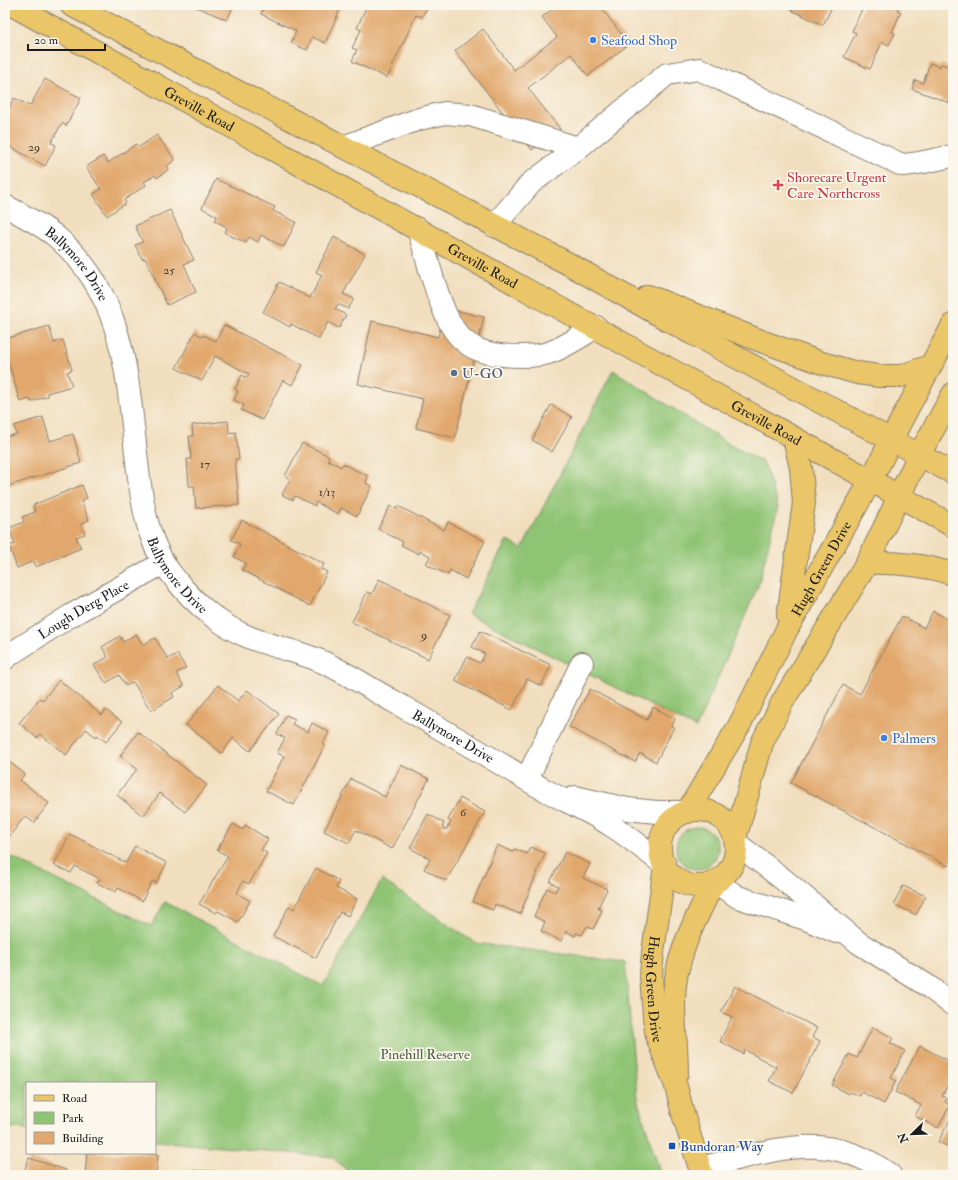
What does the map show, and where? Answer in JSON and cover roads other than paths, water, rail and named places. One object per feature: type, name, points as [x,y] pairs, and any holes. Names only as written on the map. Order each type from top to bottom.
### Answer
[{"type":"main road","name":"Greville Road","points":[[12,5],[953,526]]},
{"type":"main road","points":[[71,5],[567,263],[691,334],[953,473]]},
{"type":"main road","points":[[567,263],[761,341],[822,363],[857,373],[879,376],[901,376],[930,366]]},
{"type":"main road","name":"Hugh Green Drive","points":[[686,812],[740,724],[787,629],[871,480],[891,439],[953,325]]},
{"type":"main road","points":[[735,841],[762,744],[772,722],[783,701],[867,563],[919,455],[953,394]]},
{"type":"main road","points":[[787,629],[804,503],[802,468],[794,438]]},
{"type":"main road","points":[[867,563],[892,562],[926,567],[953,574]]},
{"type":"main road","points":[[701,810],[714,813],[730,826],[735,841],[736,854],[732,866],[725,875],[715,882],[702,886],[683,883],[673,876],[662,858],[661,844],[665,830],[674,819],[686,812],[701,810]]},
{"type":"main road","name":"Hugh Green Drive","points":[[665,865],[651,974],[654,1017],[657,1037],[676,1086],[701,1172]]},
{"type":"main road","name":"Hugh Green Drive","points":[[676,1086],[677,1060],[674,1003],[675,981],[687,940],[715,882]]},
{"type":"street","points":[[494,226],[531,184],[578,148],[668,74],[699,69],[902,165],[917,164],[933,159],[953,156]]},
{"type":"street","points":[[343,147],[419,119],[445,113],[470,115],[578,148]]},
{"type":"street","name":"Ballymore Drive","points":[[5,206],[39,224],[70,249],[86,266],[106,301],[117,333],[128,376],[143,503],[154,546],[173,578],[186,593],[215,617],[250,638],[302,654],[326,664],[368,687],[536,785],[612,826],[665,865]]},
{"type":"street","points":[[418,229],[437,291],[448,319],[461,338],[481,352],[503,356],[528,356],[550,353],[596,328]]},
{"type":"street","name":"Lough Derg Place","points":[[5,659],[70,616],[163,563]]},
{"type":"street","points":[[536,785],[582,663]]},
{"type":"street","name":"Ballymore Drive","points":[[536,785],[627,809],[657,812],[686,812]]},
{"type":"street","points":[[735,841],[859,942],[928,986],[953,1005]]},
{"type":"street","points":[[715,882],[738,897],[806,919],[859,942]]},
{"type":"street","points":[[701,1172],[781,1149],[801,1146],[822,1147],[856,1154],[873,1163],[890,1175]]},
{"type":"place","name":"Seafood Shop","points":[[593,40]]},
{"type":"place","name":"Shorecare Urgent Care Northcross","points":[[778,185]]},
{"type":"place","name":"U-GO","points":[[454,373]]},
{"type":"place","name":"Palmers","points":[[884,738]]},
{"type":"place","name":"Bundoran Way","points":[[672,1146]]},
{"type":"park label","name":"Pinehill Reserve","points":[[425,1054]]}]
